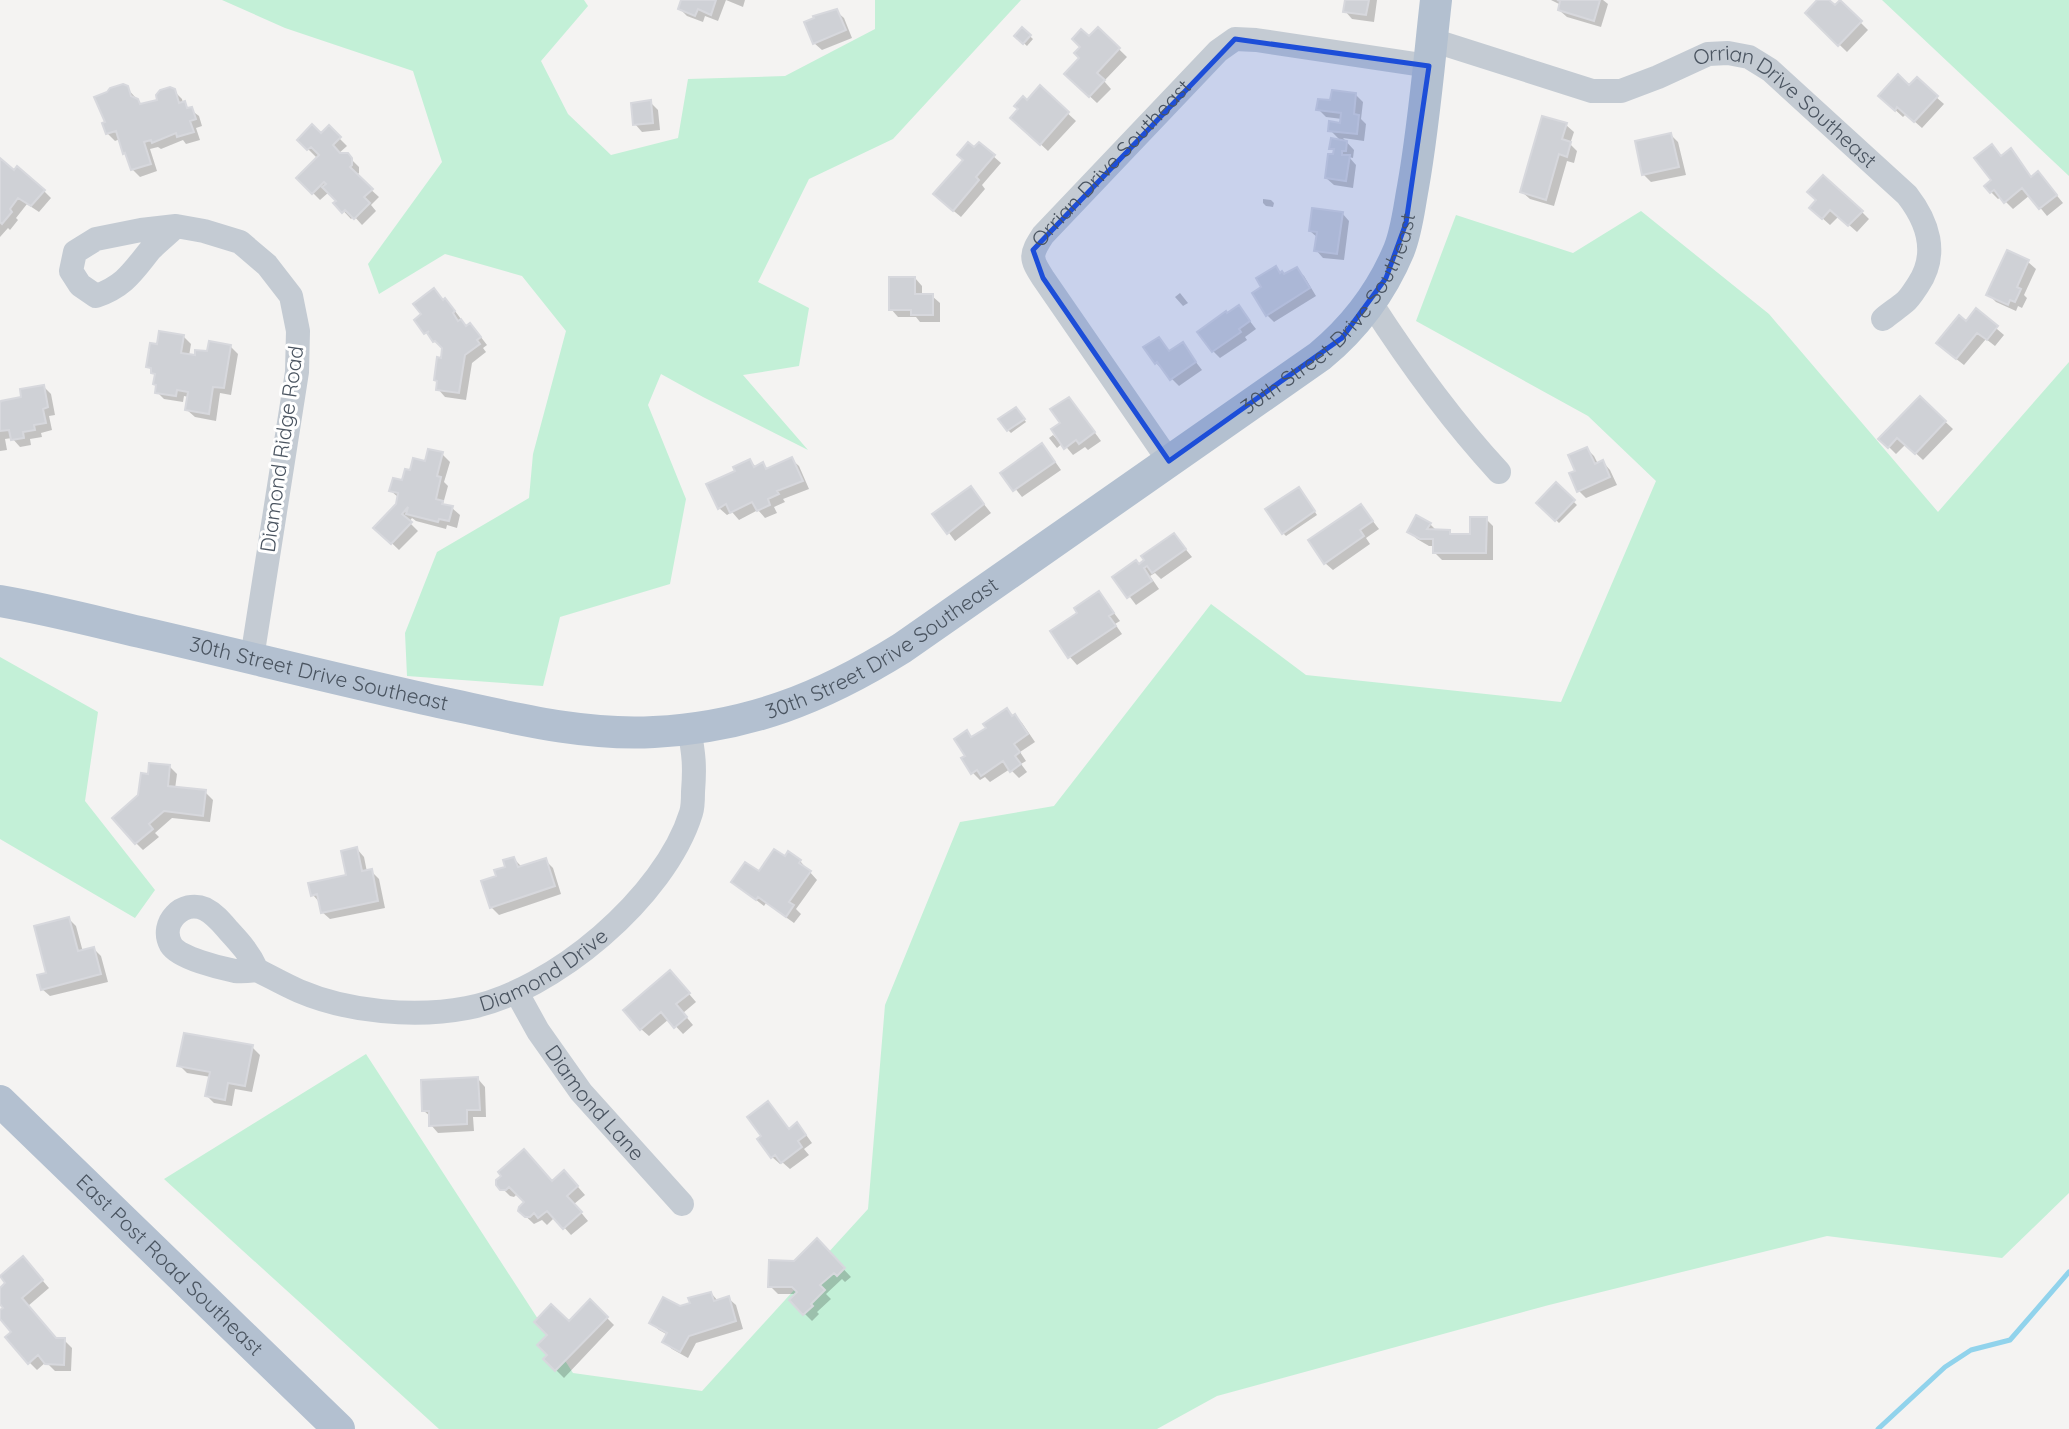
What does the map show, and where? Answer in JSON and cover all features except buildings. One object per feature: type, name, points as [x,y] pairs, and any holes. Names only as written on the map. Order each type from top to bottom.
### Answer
[{"type":"main road","name":"30th Street Drive Southeast","points":[[0,601],[538,723],[576,729],[651,732],[717,725],[783,707],[835,687],[902,649],[1342,338],[1371,303],[1400,247],[1418,159],[1436,0]]},
{"type":"main road","name":"East Post Road Southeast","points":[[0,1101],[338,1429]]},
{"type":"street","name":"Orrian Drive Southeast","points":[[1169,461],[1043,278],[1034,264],[1033,250],[1044,235],[1218,51],[1235,39],[1430,53],[1592,91],[1621,91],[1708,54],[1728,53],[1749,57],[1770,70],[1907,195],[1919,210],[1928,230],[1930,254],[1923,277],[1907,301],[1883,319]]},
{"type":"street","name":"Diamond Ridge Road","points":[[176,226],[240,242],[267,265],[291,296],[298,331],[297,372],[252,658]]},
{"type":"street","points":[[1371,303],[1426,384],[1499,472]]},
{"type":"street","name":"Diamond Drive","points":[[257,970],[300,992],[357,1009],[410,1013],[467,1008],[517,993],[592,945],[634,904],[670,860],[692,812],[695,762],[689,729]]},
{"type":"street","name":"Diamond Lane","points":[[517,993],[538,1031],[581,1091],[682,1204]]},
{"type":"highlighted area","points":[[1235,39],[1429,66],[1406,223],[1386,278],[1342,338],[1169,461],[1043,278],[1033,250]]},
{"type":"green space","points":[[222,0],[584,0],[588,6],[541,61],[568,114],[611,155],[678,138],[688,79],[785,76],[875,29],[875,0],[1021,0],[893,139],[809,179],[758,282],[809,308],[799,366],[743,375],[808,450],[661,374],[648,405],[686,499],[670,584],[560,617],[543,686],[407,676],[405,633],[437,552],[529,498],[533,454],[566,331],[522,276],[445,254],[379,294],[368,264],[442,162],[413,71],[285,28]]},
{"type":"green space","points":[[1882,0],[2069,0],[2069,176]]},
{"type":"green space","points":[[1641,211],[1769,314],[1938,512],[2069,362],[2069,1193],[2002,1258],[1827,1236],[1549,1305],[1217,1396],[1157,1429],[439,1429],[164,1179],[366,1054],[573,1373],[702,1391],[868,1209],[885,1005],[960,822],[1054,806],[1211,604],[1306,675],[1561,702],[1656,481],[1588,416],[1416,321],[1456,215],[1573,253]]},
{"type":"green space","points":[[0,657],[98,712],[85,801],[155,890],[135,918],[0,839]]},
{"type":"waterway","points":[[1878,1429],[1945,1367],[1971,1350],[2010,1340],[2069,1272]]}]
